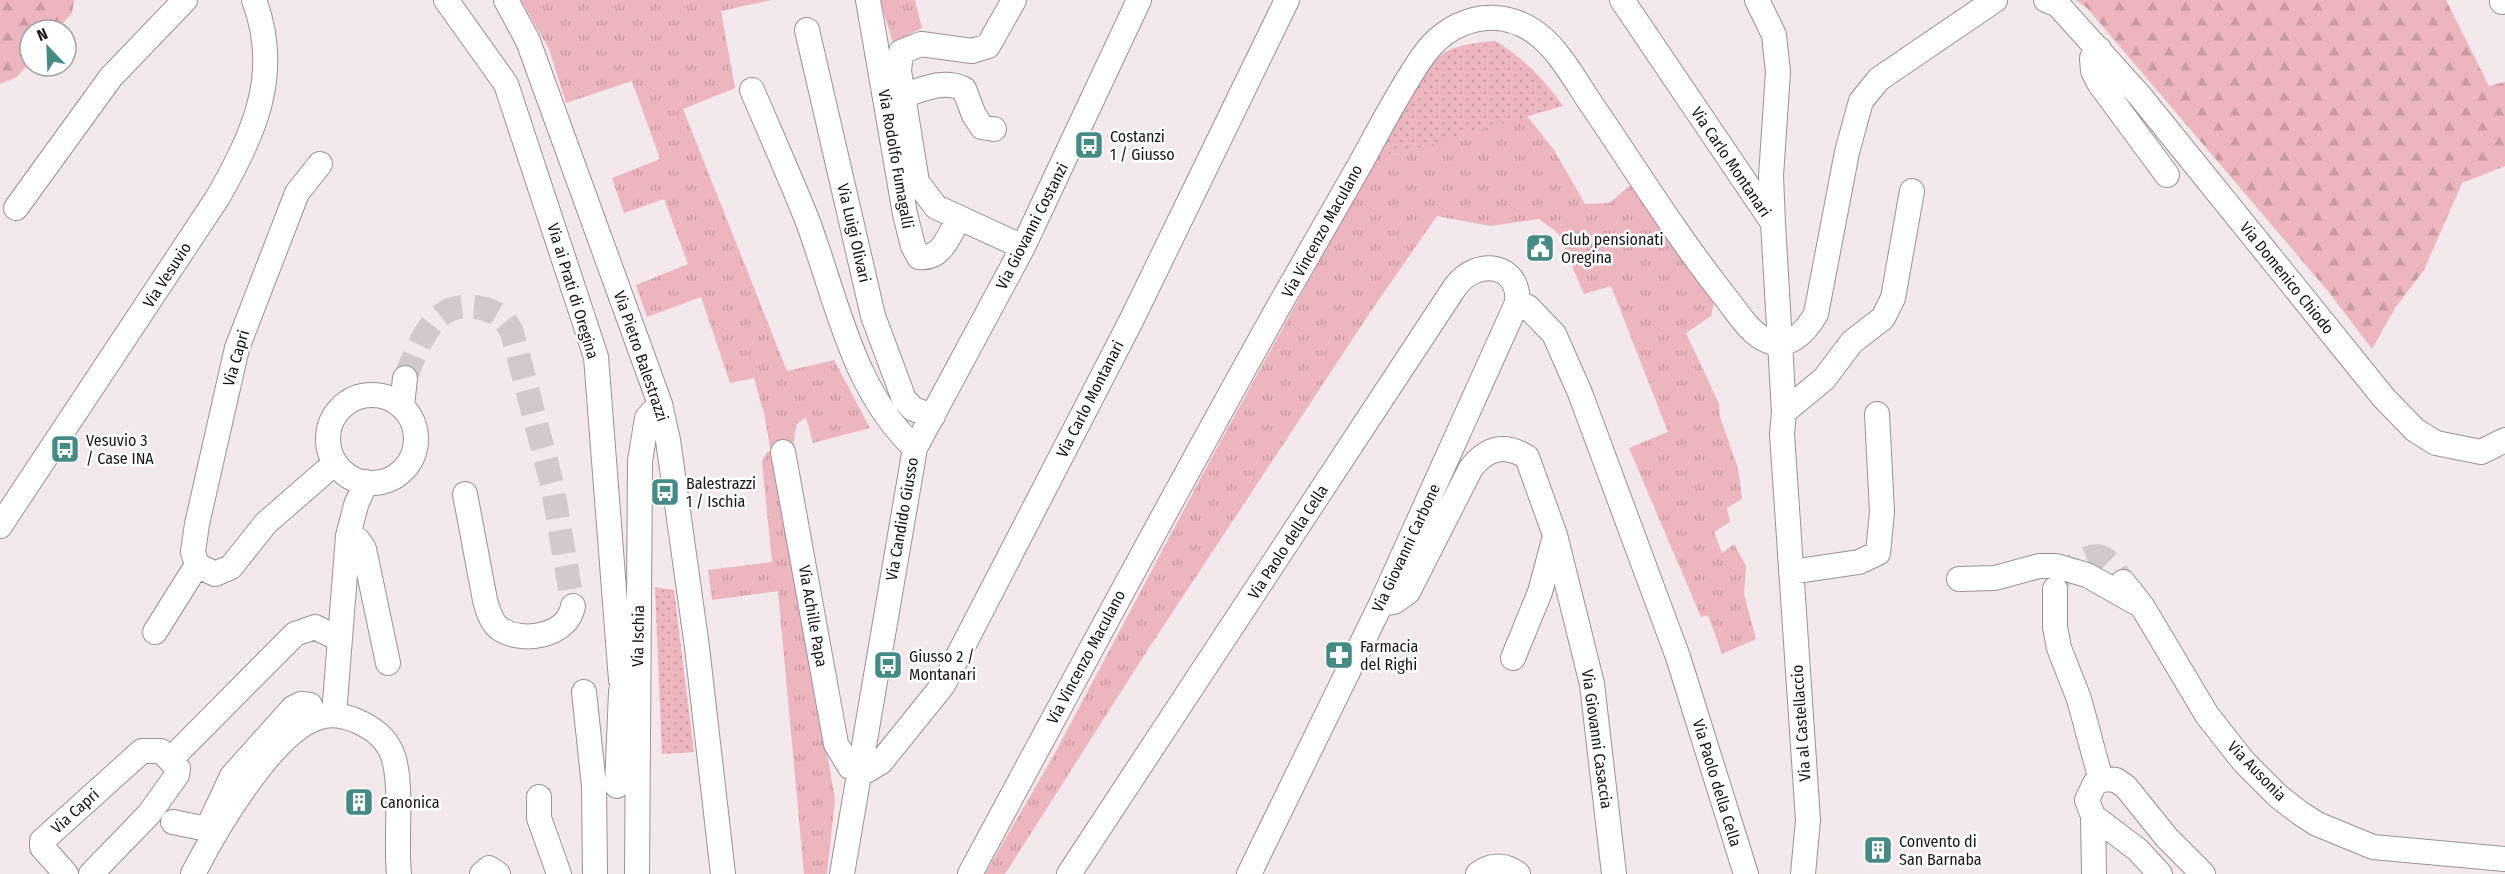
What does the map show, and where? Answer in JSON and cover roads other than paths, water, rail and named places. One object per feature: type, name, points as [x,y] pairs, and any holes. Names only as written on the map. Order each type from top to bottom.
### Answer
[{"type":"street","points":[[16,208],[111,77],[185,0]]},
{"type":"street","name":"Via Vesuvio","points":[[0,526],[218,197],[246,148],[258,111],[265,71],[260,16],[254,0]]},
{"type":"street","name":"Via ai Prati di Oregina","points":[[446,0],[506,84],[596,357],[621,686],[616,786]]},
{"type":"street","name":"Via Pietro Balestrazzi","points":[[506,0],[528,41],[660,404],[668,440],[695,636],[723,874]]},
{"type":"street","name":"Via Rodolfo Fumagalli","points":[[868,0],[905,214],[919,257],[928,258],[940,251],[959,218]]},
{"type":"street","name":"Via Rodolfo Fumagalli","points":[[1014,0],[988,46],[972,51],[921,44],[902,52],[899,71],[916,182],[936,207],[1023,247]]},
{"type":"street","name":"Via Giovanni Costanzi","points":[[915,448],[1023,247],[1139,0]]},
{"type":"street","name":"Via Carlo Montanari","points":[[859,771],[866,771],[881,762],[943,685],[1152,280],[1287,0]]},
{"type":"street","name":"Via Carlo Montanari","points":[[1622,0],[1773,224],[1780,344]]},
{"type":"street","points":[[1757,0],[1774,36],[1778,72],[1771,176],[1773,224]]},
{"type":"street","points":[[1780,344],[1802,334],[1816,314],[1847,152],[1861,101],[1879,79],[1995,0]]},
{"type":"street","name":"Via Domenico Chiodo","points":[[2046,0],[2058,5],[2140,96],[2384,398],[2415,430],[2436,443],[2481,452],[2505,440]]},
{"type":"street","name":"Via Vincenzo Maculano","points":[[970,874],[1160,518],[1374,138],[1425,52],[1451,27],[1475,19],[1499,19],[1527,27],[1548,43],[1713,282],[1753,332],[1764,340],[1780,344]]},
{"type":"street","name":"Via Luigi Olivari","points":[[807,30],[873,316],[904,399],[912,409],[933,416]]},
{"type":"street","points":[[2099,49],[2092,58],[2093,72],[2098,83],[2167,175]]},
{"type":"street","name":"Via Rodolfo Fumagalli","points":[[903,96],[939,84],[955,85],[964,89],[974,115],[982,127],[994,129]]},
{"type":"street","name":"Via Candido Giusso","points":[[752,90],[806,218],[847,337],[873,396],[898,432],[915,448],[842,874]]},
{"type":"street","name":"Via Capri","points":[[197,565],[193,552],[197,524],[237,348],[297,193],[320,164]]},
{"type":"street","points":[[1784,412],[1824,379],[1852,342],[1883,318],[1893,298],[1912,190]]},
{"type":"street","name":"Via Paolo della Cella","points":[[1069,874],[1463,277],[1483,267],[1493,268],[1515,285],[1518,293],[1517,303],[1528,307],[1554,334],[1580,393],[1678,657],[1746,874]]},
{"type":"street","name":"Via Giovanni Carbone","points":[[1249,874],[1381,604],[1517,303]]},
{"type":"street","name":"Via al Castellaccio","points":[[1780,344],[1784,412],[1782,434],[1808,820],[1803,874]]},
{"type":"street","points":[[402,406],[405,378]]},
{"type":"street","points":[[376,395],[402,406],[416,430],[412,457],[404,469],[380,482],[366,482],[349,476],[335,463],[329,450],[328,436],[338,410],[356,399],[376,395]]},
{"type":"street","name":"Via Ischia","points":[[637,874],[640,461],[647,418],[660,404]]},
{"type":"street","points":[[1791,572],[1859,562],[1878,553],[1882,512],[1877,414]]},
{"type":"street","name":"Via Giovanni Casaccia","points":[[1381,604],[1394,602],[1408,592],[1471,468],[1486,452],[1495,448],[1515,450],[1527,457],[1555,535],[1592,684],[1614,874]]},
{"type":"street","name":"Via Achille Papa","points":[[783,452],[836,744],[844,760],[859,771]]},
{"type":"street","points":[[155,632],[197,565],[215,574],[231,567],[266,524],[335,463]]},
{"type":"street","points":[[325,717],[339,639],[348,536],[356,505],[366,482]]},
{"type":"street","points":[[465,494],[485,600],[489,616],[498,628],[514,635],[544,633],[564,626],[571,618],[573,606]]},
{"type":"street","points":[[1514,658],[1540,592],[1555,535]]},
{"type":"street","points":[[348,536],[358,540],[364,549],[388,663]]},
{"type":"street","name":"Via Ausonia","points":[[1959,579],[1995,578],[2039,566],[2056,566],[2087,575],[2142,606]]},
{"type":"street","name":"Via Ausonia","points":[[2123,582],[2142,606],[2207,715],[2237,754],[2278,796],[2300,813],[2317,824],[2373,847],[2505,859]]},
{"type":"street","points":[[2055,590],[2055,627],[2059,648],[2079,699],[2101,780]]},
{"type":"street","points":[[91,874],[149,814],[177,775],[177,768],[171,759],[295,634],[315,627],[339,639]]},
{"type":"street","points":[[584,692],[594,786],[595,874]]},
{"type":"street","points":[[173,822],[207,829],[232,776],[293,708],[300,704],[310,705],[325,717]]},
{"type":"street","points":[[193,874],[239,796],[264,764],[286,738],[325,717],[352,719],[373,729],[392,752],[398,799],[399,874]]},
{"type":"street","name":"Via Capri","points":[[66,874],[42,847],[45,837],[142,751],[161,751],[171,759]]},
{"type":"street","points":[[2094,874],[2093,816],[2088,795],[2095,783],[2101,780],[2116,780],[2126,787],[2166,838],[2203,874]]},
{"type":"street","points":[[538,797],[539,819],[559,874]]},
{"type":"street","points":[[2093,816],[2138,850],[2160,874]]},
{"type":"street","points":[[1478,874],[1488,868],[1503,866],[1518,874]]},
{"type":"street","points":[[482,874],[489,868],[498,874]]},
{"type":"tunnel","points":[[405,378],[423,337],[440,316],[464,307],[481,308],[496,313],[506,322],[512,332],[552,484],[573,606]]},
{"type":"tunnel","points":[[2058,580],[2080,562],[2099,557],[2110,563],[2123,582]]},
{"type":"place","name":"Costanzi 1 / Giusso","points":[[1089,145]]},
{"type":"place","name":"Club pensionati Oregina","points":[[1540,248]]},
{"type":"place","name":"Vesuvio 3 / Case INA","points":[[65,449]]},
{"type":"place","name":"Balestrazzi 1 / Ischia","points":[[665,492]]},
{"type":"place","name":"Farmacia del Righi","points":[[1339,655]]},
{"type":"place","name":"Giusso 2 / Montanari","points":[[888,665]]},
{"type":"place","name":"Canonica","points":[[359,802]]},
{"type":"place","name":"Convento di San Barnaba","points":[[1878,850]]}]
